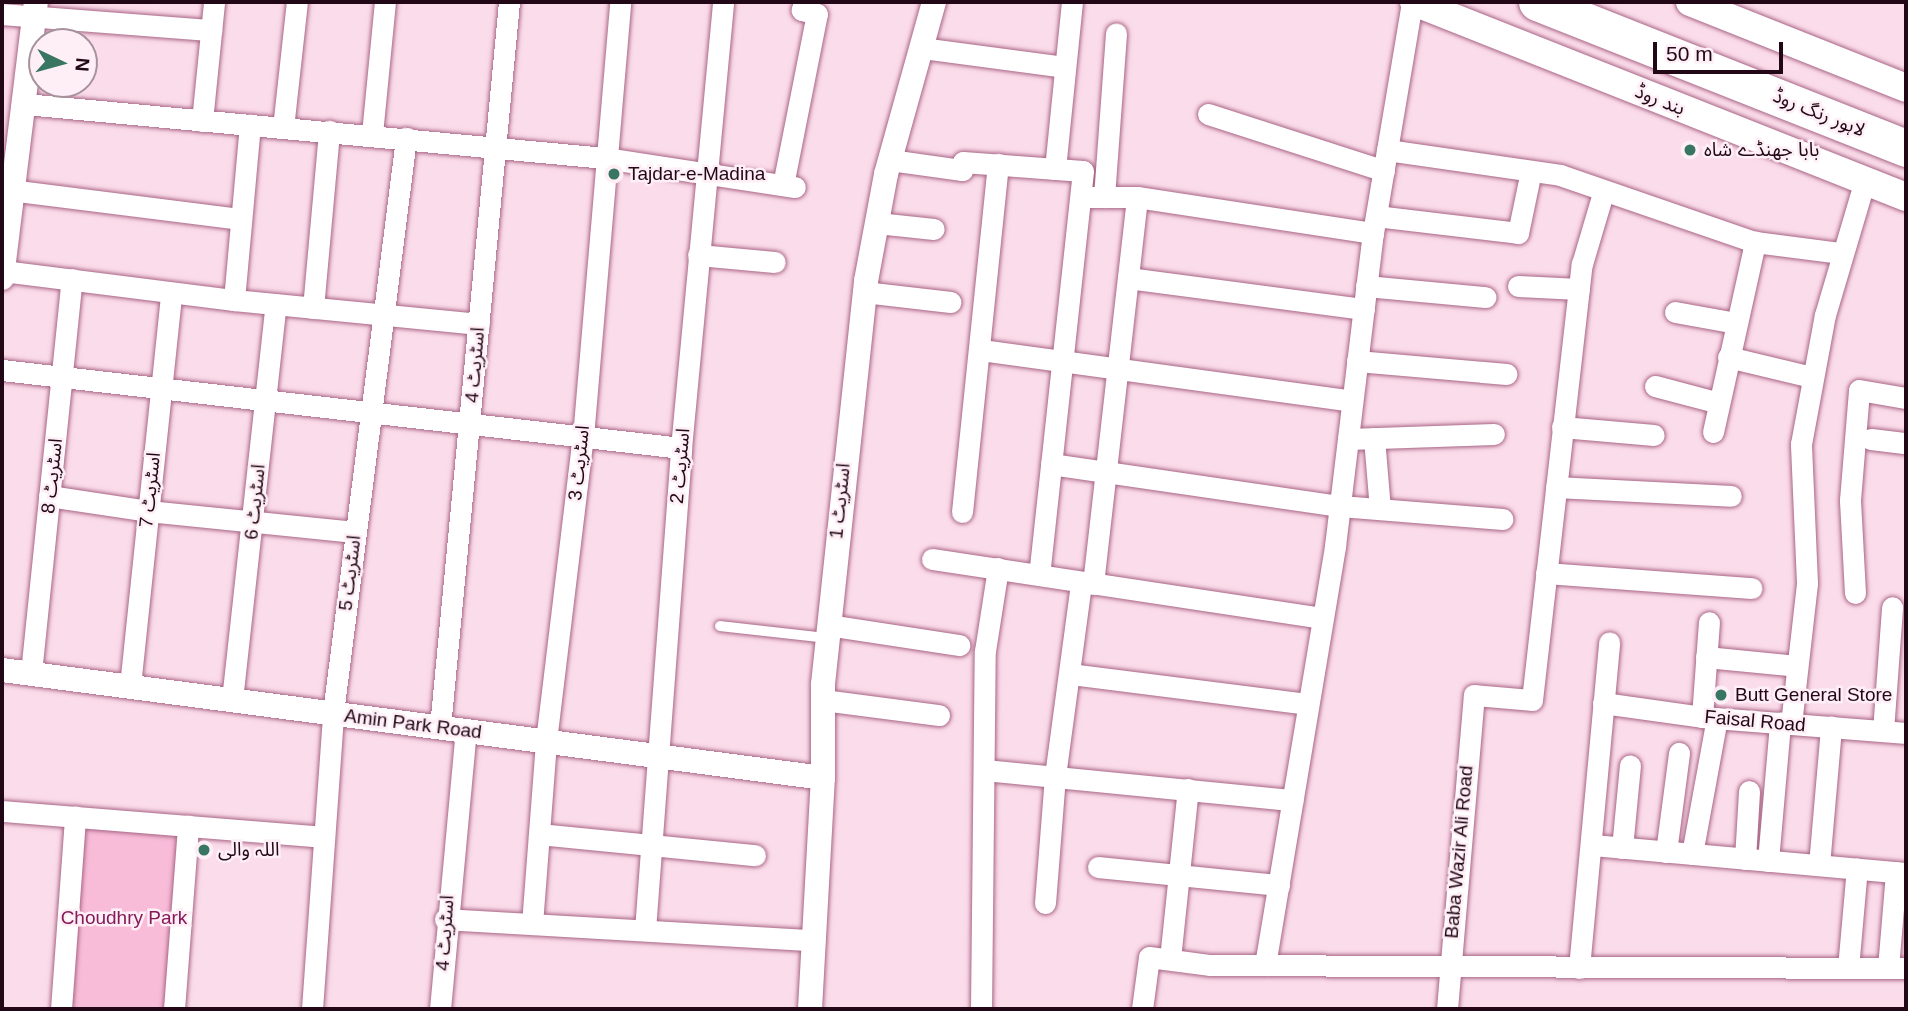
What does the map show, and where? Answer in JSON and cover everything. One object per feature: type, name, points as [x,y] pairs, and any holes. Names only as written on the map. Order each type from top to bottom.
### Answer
[{"type":"highway","name":"لاہور رنگ روڈ","points":[[1537,2],[1906,148]]},
{"type":"highway","name":"لاہور رنگ روڈ","points":[[1604,2],[1906,121]]},
{"type":"main road","name":"بند روڈ","points":[[1413,2],[1906,197]]},
{"type":"main road","points":[[1690,2],[1906,88]]},
{"type":"street","points":[[202,121],[214,2]]},
{"type":"street","points":[[283,128],[297,2]]},
{"type":"street","points":[[372,134],[384,2]]},
{"type":"street","name":"اسٹریٹ 4","points":[[440,727],[509,2]]},
{"type":"street","name":"اسٹریٹ 3","points":[[532,924],[546,741],[583,437],[620,2]]},
{"type":"street","name":"اسٹریٹ 2","points":[[645,930],[681,448],[723,2]]},
{"type":"street","points":[[25,104],[372,134],[605,158],[789,186],[817,14],[802,10],[804,2]]},
{"type":"street","name":"اسٹریٹ 1","points":[[810,1009],[823,778],[823,700],[827,631],[864,292],[890,160],[934,2]]},
{"type":"street","points":[[1055,169],[1072,2]]},
{"type":"street","points":[[1265,965],[1323,618],[1375,224],[1413,2]]},
{"type":"street","points":[[2,14],[35,9],[211,30]]},
{"type":"street","points":[[35,9],[25,104],[9,189],[2,275],[72,279],[234,300],[479,324]]},
{"type":"street","points":[[1039,574],[1064,361],[1093,197],[1116,33]]},
{"type":"street","points":[[922,48],[1065,67]]},
{"type":"street","points":[[1208,114],[1386,160],[1531,171],[1560,176],[1603,193],[1755,242],[1841,253]]},
{"type":"street","points":[[234,300],[250,125]]},
{"type":"street","points":[[313,307],[329,131]]},
{"type":"street","name":"اسٹریٹ 5","points":[[312,1009],[333,713],[406,138]]},
{"type":"street","points":[[890,160],[962,170],[963,162],[1083,171],[1093,197]]},
{"type":"street","points":[[961,512],[981,350],[999,164]]},
{"type":"street","points":[[1093,197],[1137,197],[1375,224],[1518,233],[1531,171]]},
{"type":"street","points":[[1768,861],[1785,723],[1797,666],[1807,583],[1801,444],[1812,377],[1841,253],[1865,180]]},
{"type":"street","points":[[9,189],[241,219]]},
{"type":"street","points":[[1603,193],[1582,264],[1546,573],[1751,589]]},
{"type":"street","points":[[1045,903],[1055,776],[1105,472],[1137,197]]},
{"type":"street","points":[[877,223],[934,229]]},
{"type":"street","points":[[1713,432],[1755,242]]},
{"type":"street","points":[[698,255],[775,262]]},
{"type":"street","points":[[1128,278],[1364,309]]},
{"type":"street","name":"اسٹریٹ 8","points":[[31,673],[72,279]]},
{"type":"street","points":[[1367,286],[1485,297]]},
{"type":"street","points":[[1518,286],[1579,289]]},
{"type":"street","points":[[864,292],[950,302]]},
{"type":"street","name":"اسٹریٹ 7","points":[[130,686],[171,293]]},
{"type":"street","name":"اسٹریٹ 6","points":[[232,700],[276,304]]},
{"type":"street","points":[[1675,312],[1736,323]]},
{"type":"street","points":[[981,350],[1352,401]]},
{"type":"street","points":[[1728,357],[1812,377]]},
{"type":"street","points":[[1357,361],[1506,374]]},
{"type":"street","points":[[2,370],[681,448]]},
{"type":"street","points":[[1655,386],[1719,403]]},
{"type":"street","points":[[1855,593],[1850,500],[1858,390],[1906,398]]},
{"type":"street","points":[[1562,427],[1654,435]]},
{"type":"street","points":[[1348,439],[1494,434]]},
{"type":"street","points":[[1374,438],[1380,509]]},
{"type":"street","points":[[1871,439],[1906,443]]},
{"type":"street","points":[[1051,464],[1339,506],[1502,519]]},
{"type":"street","points":[[1556,487],[1731,496]]},
{"type":"street","points":[[50,496],[148,511],[355,532]]},
{"type":"street","points":[[932,559],[1323,618]]},
{"type":"street","points":[[981,1009],[985,651],[998,568]]},
{"type":"street","name":"Baba Wazir Ali Road","points":[[1447,1009],[1474,695],[1532,700],[1546,573]]},
{"type":"street","points":[[1883,731],[1892,607]]},
{"type":"street","points":[[1692,854],[1709,717],[1706,657],[1709,622]]},
{"type":"street","points":[[827,631],[959,645]]},
{"type":"street","points":[[1578,968],[1609,642]]},
{"type":"street","points":[[1706,657],[1797,666]]},
{"type":"street","name":"Amin Park Road","points":[[2,670],[823,778]]},
{"type":"street","points":[[1070,674],[1308,704]]},
{"type":"street","points":[[823,700],[939,715]]},
{"type":"street","name":"Faisal Road","points":[[1603,703],[1709,717],[1906,733]]},
{"type":"street","points":[[1819,865],[1831,727]]},
{"type":"street","name":"اسٹریٹ 4","points":[[440,1009],[445,919],[466,731]]},
{"type":"street","points":[[1665,852],[1679,753]]},
{"type":"street","points":[[1622,848],[1630,765]]},
{"type":"street","points":[[985,769],[1293,800]]},
{"type":"street","points":[[1170,959],[1188,789]]},
{"type":"street","points":[[1745,859],[1749,791]]},
{"type":"street","points":[[2,811],[324,837]]},
{"type":"street","points":[[61,1009],[75,817]]},
{"type":"street","points":[[174,1009],[188,826]]},
{"type":"street","points":[[539,834],[651,847],[755,855]]},
{"type":"street","points":[[1142,1009],[1149,957],[1265,965],[1449,968],[1897,968],[1901,872],[1591,845]]},
{"type":"street","points":[[1098,867],[1279,885]]},
{"type":"street","points":[[1848,968],[1857,868]]},
{"type":"street","points":[[445,919],[814,940]]},
{"type":"lane","points":[[720,626],[827,631]]},
{"type":"green space","name":"Choudhry Park","points":[[75,817],[188,826],[174,1009],[61,1009]]},
{"type":"place","name":"بابا جھنڈے شاہ","points":[[1690,150]]},
{"type":"place","name":"Tajdar-e-Madina","points":[[614,174]]},
{"type":"place","name":"Butt General Store","points":[[1721,695]]},
{"type":"place","name":"اللہ والی","points":[[204,850]]}]
